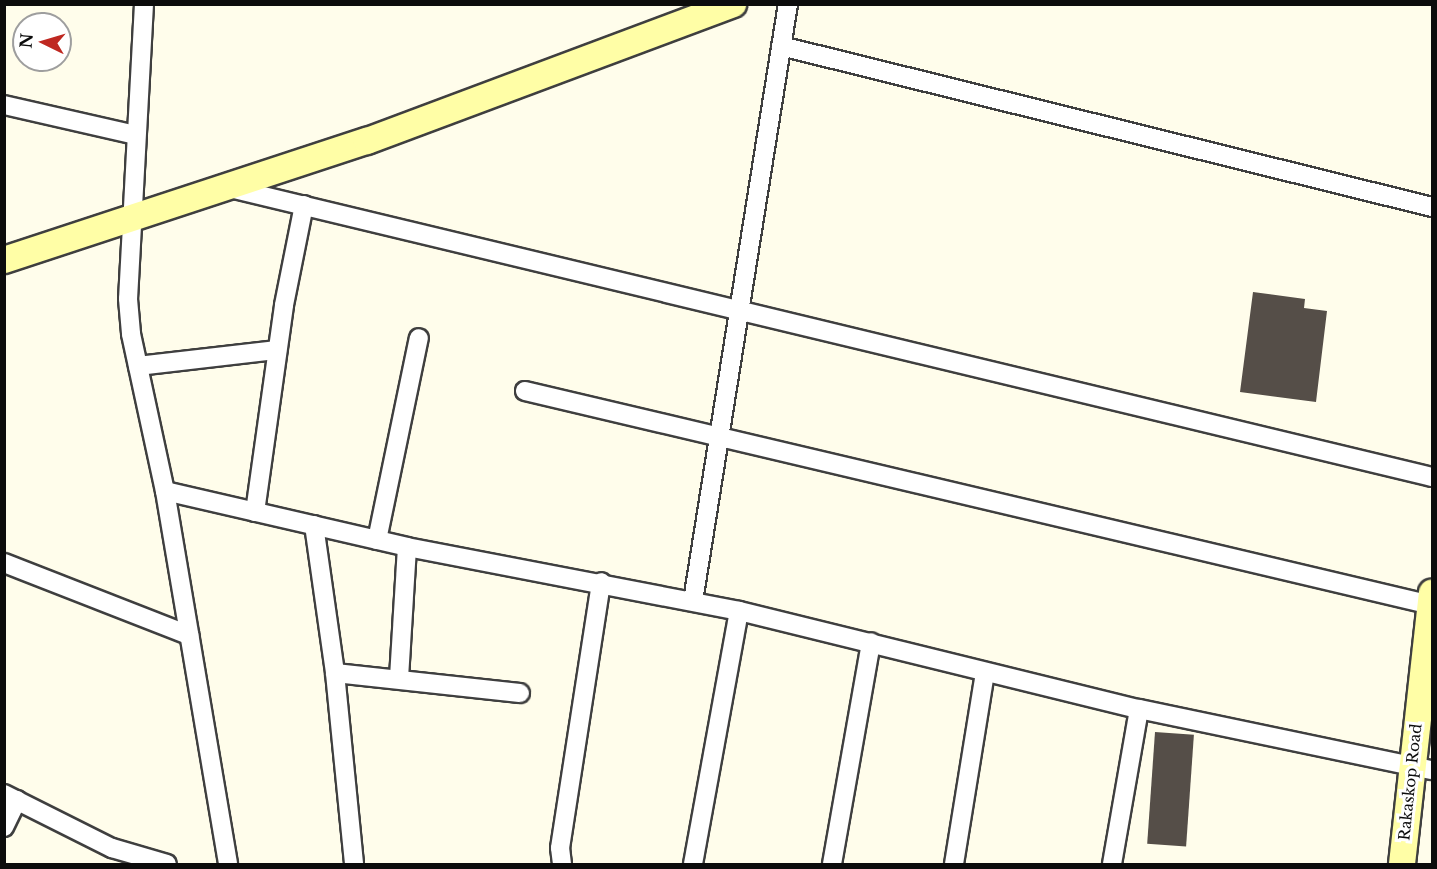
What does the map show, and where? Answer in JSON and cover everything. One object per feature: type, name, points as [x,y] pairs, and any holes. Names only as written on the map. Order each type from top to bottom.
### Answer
[{"type":"main road","points":[[4,260],[132,221],[367,141],[732,5]]},
{"type":"main road","name":"Rakaskop Road","points":[[1402,864],[1421,768],[1432,599]]},
{"type":"street","points":[[144,4],[128,299],[138,366],[165,491],[228,864]]},
{"type":"street","points":[[693,601],[788,4]]},
{"type":"street","points":[[781,46],[1432,207]]},
{"type":"street","points":[[4,105],[136,135]]},
{"type":"street","points":[[230,188],[1432,477]]},
{"type":"street","points":[[255,512],[278,350],[304,206]]},
{"type":"street","points":[[377,540],[419,338]]},
{"type":"street","points":[[138,366],[278,350]]},
{"type":"street","points":[[525,391],[1432,599]]},
{"type":"street","points":[[165,491],[407,547],[601,582],[739,611],[1139,709],[1421,768]]},
{"type":"street","points":[[314,525],[334,673],[354,864]]},
{"type":"street","points":[[399,678],[407,547]]},
{"type":"street","points":[[4,563],[189,635]]},
{"type":"street","points":[[562,864],[560,848],[601,582]]},
{"type":"street","points":[[693,864],[739,611]]},
{"type":"street","points":[[832,864],[871,642]]},
{"type":"street","points":[[334,673],[399,678],[520,693]]},
{"type":"street","points":[[954,864],[985,673]]},
{"type":"street","points":[[1112,864],[1139,709]]},
{"type":"street","points":[[4,827],[11,797],[112,856],[167,864]]},
{"type":"building","points":[[1253,292],[1305,299],[1304,308],[1327,311],[1316,402],[1240,392]]},
{"type":"building","points":[[1155,732],[1194,735],[1186,846],[1147,844]]}]
